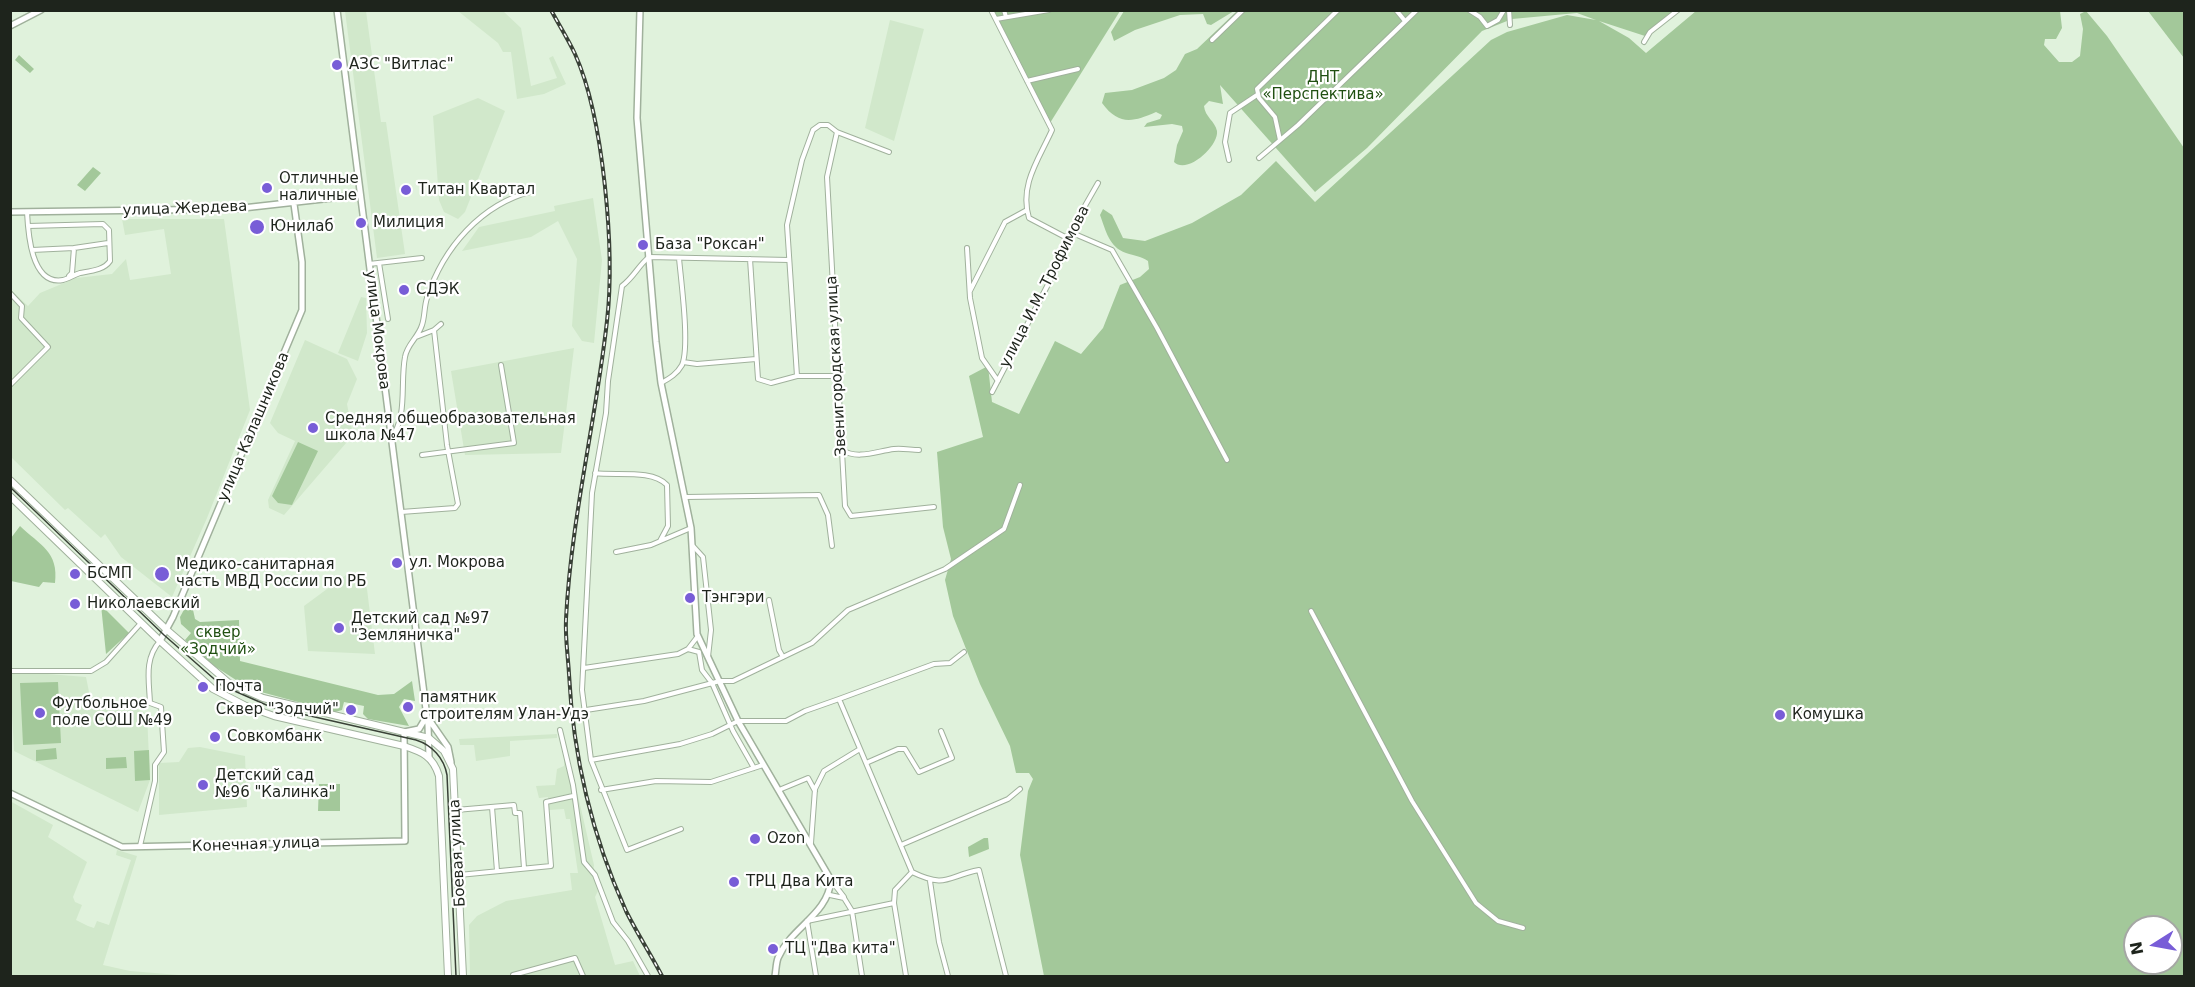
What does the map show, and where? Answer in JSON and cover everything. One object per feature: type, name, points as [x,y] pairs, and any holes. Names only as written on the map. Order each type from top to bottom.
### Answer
[{"type":"main road","points":[[10,26],[41,10]]},
{"type":"main road","name":"улица Мокрова","points":[[337,10],[426,711],[429,757]]},
{"type":"main road","points":[[640,10],[637,112],[649,257],[661,383],[691,528],[695,620],[698,636],[738,721],[812,843],[831,880],[830,895],[777,959],[775,976]]},
{"type":"main road","name":"улица Жердева","points":[[10,212],[181,211],[294,204],[359,195]]},
{"type":"main road","name":"улица Калашникова","points":[[160,641],[167,630],[303,310],[302,262],[294,204]]},
{"type":"main road","points":[[10,480],[219,677],[250,693],[429,738]]},
{"type":"main road","points":[[10,496],[213,690],[274,716],[404,746],[429,757]]},
{"type":"main road","points":[[404,732],[419,729],[424,723],[426,711]]},
{"type":"main road","points":[[426,711],[433,728],[448,747],[453,769]]},
{"type":"main road","name":"Конечная улица","points":[[10,793],[122,847],[405,841],[404,732]]},
{"type":"main road","name":"Боевая улица","points":[[429,738],[444,751],[453,769],[463,976]]},
{"type":"main road","name":"Боевая улица","points":[[429,757],[439,776],[448,976]]},
{"type":"street","points":[[991,10],[1052,130],[1031,171],[1025,197],[1029,218],[1067,238]]},
{"type":"street","points":[[1004,10],[1006,17]]},
{"type":"street","points":[[996,19],[1049,10]]},
{"type":"street","points":[[1212,40],[1243,10]]},
{"type":"street","points":[[1280,140],[1275,117],[1257,94],[1257,89],[1338,10]]},
{"type":"street","points":[[1396,10],[1405,21]]},
{"type":"street","points":[[1259,158],[1417,10]]},
{"type":"street","points":[[1469,10],[1480,17],[1486,26],[1498,20],[1507,10]]},
{"type":"street","points":[[1507,10],[1510,25]]},
{"type":"street","points":[[1644,42],[1650,32],[1678,10]]},
{"type":"street","points":[[1027,81],[1078,69]]},
{"type":"street","points":[[1229,160],[1225,142],[1230,113],[1257,94]]},
{"type":"street","points":[[797,376],[787,225],[810,137],[813,130],[828,125],[837,132],[889,152]]},
{"type":"street","name":"Звенигородская улица","points":[[837,132],[827,177],[846,506],[851,516],[934,507]]},
{"type":"street","name":"улица И.М. Трофимова","points":[[993,392],[1067,248],[1067,238],[1070,232],[1098,183]]},
{"type":"street","points":[[391,438],[398,428],[400,417],[406,353],[423,324],[430,290],[466,230],[486,212],[533,191]]},
{"type":"street","points":[[970,292],[1005,222],[1027,210]]},
{"type":"street","points":[[27,212],[28,226],[36,266],[48,277],[62,280],[107,265],[110,261],[109,230],[101,223],[65,227],[28,226]]},
{"type":"street","points":[[1070,232],[1112,250],[1157,328],[1227,460]]},
{"type":"street","points":[[32,250],[75,248],[108,243]]},
{"type":"street","points":[[68,277],[72,273],[75,248]]},
{"type":"street","points":[[968,248],[970,292],[982,358],[998,381]]},
{"type":"street","points":[[681,829],[627,850],[601,790],[591,760],[582,690],[585,600],[595,473],[606,414],[608,381],[622,286],[634,277],[641,263],[649,257],[789,260]]},
{"type":"street","points":[[368,264],[422,258]]},
{"type":"street","points":[[661,383],[676,373],[683,362],[684,326],[680,258]]},
{"type":"street","points":[[750,259],[757,374],[762,382],[784,382],[797,376],[838,376]]},
{"type":"street","points":[[379,263],[388,319]]},
{"type":"street","points":[[10,293],[22,306],[21,318],[48,347],[10,386]]},
{"type":"street","points":[[416,337],[434,330],[441,324]]},
{"type":"street","points":[[400,512],[456,507],[434,330]]},
{"type":"street","points":[[683,362],[697,364],[756,359]]},
{"type":"street","points":[[422,455],[514,443],[501,365]]},
{"type":"street","points":[[842,450],[849,454],[865,454],[896,448],[919,450]]},
{"type":"street","points":[[595,473],[643,476],[663,481],[667,485],[668,526],[660,541]]},
{"type":"street","points":[[586,710],[644,701],[720,681],[733,681],[812,643],[848,610],[945,569],[1004,529],[1020,485]]},
{"type":"street","points":[[686,497],[819,495],[828,515],[832,546]]},
{"type":"street","points":[[668,526],[680,532]]},
{"type":"street","points":[[616,552],[660,541],[691,528]]},
{"type":"street","points":[[693,546],[703,557],[711,630],[708,657]]},
{"type":"street","points":[[769,600],[779,650],[783,657]]},
{"type":"street","points":[[1311,611],[1412,801],[1476,903],[1498,921],[1522,928]]},
{"type":"street","points":[[383,620],[414,620]]},
{"type":"street","points":[[10,671],[91,671],[106,662],[141,623]]},
{"type":"street","points":[[688,649],[698,636]]},
{"type":"street","points":[[140,848],[155,781],[155,765],[164,752],[161,707],[150,703],[148,672],[150,651],[160,641]]},
{"type":"street","points":[[584,668],[629,663],[688,649],[699,652],[702,670],[712,683],[754,768]]},
{"type":"street","points":[[591,760],[680,744],[738,721],[786,721],[805,711],[934,664],[950,663],[964,652]]},
{"type":"street","points":[[839,699],[912,872],[930,881],[951,880],[979,870],[1006,976]]},
{"type":"street","points":[[560,730],[573,784],[585,867],[595,875],[613,922],[628,941],[648,976]]},
{"type":"street","points":[[866,763],[898,749],[905,749],[919,772],[952,758],[941,731]]},
{"type":"street","points":[[812,843],[815,791],[824,771],[860,749]]},
{"type":"street","points":[[601,790],[656,781],[711,782],[763,765]]},
{"type":"street","points":[[779,790],[808,778],[815,791]]},
{"type":"street","points":[[901,845],[1008,799],[1020,789]]},
{"type":"street","points":[[459,875],[551,866],[546,802],[573,796]]},
{"type":"street","points":[[456,810],[514,805],[515,813],[520,813],[524,868]]},
{"type":"street","points":[[492,807],[497,871]]},
{"type":"street","points":[[906,976],[894,903],[895,890],[912,872]]},
{"type":"street","points":[[831,880],[852,911],[862,976]]},
{"type":"street","points":[[930,881],[939,942],[948,976]]},
{"type":"street","points":[[830,895],[844,898]]},
{"type":"street","points":[[816,976],[807,921],[894,903]]},
{"type":"street","points":[[513,975],[575,958],[582,976]]},
{"type":"shaded area","points":[[345,11],[366,11],[381,122],[386,122],[405,254],[377,258]]},
{"type":"shaded area","points":[[458,11],[503,11],[521,28],[531,86],[557,78],[549,58],[553,56],[566,84],[544,94],[517,99],[511,52],[503,52],[498,43]]},
{"type":"shaded area","points":[[890,20],[924,29],[894,141],[865,128]]},
{"type":"shaded area","points":[[478,98],[505,111],[465,212],[458,219],[444,212],[439,200],[433,116]]},
{"type":"shaded area","points":[[593,198],[602,260],[594,343],[582,341],[572,326],[577,259],[558,221],[531,237],[462,251],[479,227],[555,211],[554,206]]},
{"type":"shaded area","points":[[122,219],[224,219],[250,410],[207,518],[172,597],[121,557],[105,534],[101,538],[68,508],[65,510],[11,457],[10,289],[28,306],[40,293],[76,278],[112,274],[126,259],[130,280],[171,274],[164,229],[125,235]]},
{"type":"shaded area","points":[[361,297],[366,298],[367,333],[358,361],[338,353]]},
{"type":"shaded area","name":"Средняя общеобразовательная школа №47","points":[[305,340],[347,359],[357,379],[347,404],[353,435],[284,515],[269,508],[268,500],[295,441],[278,433],[270,423]]},
{"type":"shaded area","points":[[574,348],[561,453],[465,455],[451,371]]},
{"type":"shaded area","name":"Детский сад №97 \"Земляничка\"","points":[[346,575],[364,582],[367,589],[375,654],[308,651],[304,606]]},
{"type":"shaded area","points":[[35,673],[86,677],[91,702],[111,701],[129,705],[147,714],[150,780],[138,812],[14,751],[10,674]]},
{"type":"shaded area","points":[[557,734],[557,738],[510,741],[510,756],[476,761],[474,745],[460,745],[459,739]]},
{"type":"shaded area","name":"Детский сад №96 \"Калинка\"","points":[[200,747],[245,756],[247,807],[159,815],[159,763],[179,762],[188,748]]},
{"type":"shaded area","points":[[569,757],[594,865],[593,874],[598,891],[595,897],[615,965],[633,961],[640,976],[470,976],[469,925],[477,916],[506,901],[572,890],[570,873],[578,873],[570,819],[566,819],[564,809],[549,810],[548,797],[539,798],[536,786],[555,785],[557,769],[564,766],[564,758]]},
{"type":"shaded area","points":[[10,801],[53,825],[48,837],[87,862],[73,897],[75,902],[82,905],[76,920],[88,926],[94,928],[97,921],[109,925],[131,860],[116,855],[117,850],[137,856],[103,965],[130,971],[191,976],[11,976]]},
{"type":"green space","points":[[994,11],[1120,11],[1050,123]]},
{"type":"green space","points":[[1124,11],[1234,11],[1211,25],[1207,24],[1203,14],[1180,15],[1135,30],[1114,41],[1111,32]]},
{"type":"green space","name":"ДНТ «Перспектива»","points":[[1237,11],[1681,11],[1645,36],[1599,21],[1629,38],[1646,53],[1696,11],[2060,11],[2062,28],[2056,39],[2045,39],[2044,45],[2059,62],[2072,62],[2080,56],[2083,29],[2080,14],[2086,11],[2107,36],[2184,148],[2184,976],[1044,976],[1020,855],[1028,791],[1033,779],[1029,773],[1016,773],[1010,746],[980,684],[953,616],[945,580],[951,559],[943,527],[937,452],[983,437],[969,376],[988,366],[992,402],[1019,414],[1055,341],[1081,354],[1103,328],[1120,285],[1140,277],[1149,269],[1148,261],[1120,250],[1112,243],[1100,215],[1103,209],[1112,215],[1123,238],[1145,241],[1192,223],[1241,195],[1276,161],[1315,202],[1491,40],[1507,32],[1567,15],[1596,20],[1577,13],[1512,19],[1482,31],[1367,148],[1315,192],[1220,85],[1223,104],[1209,101],[1204,106],[1216,128],[1216,137],[1208,151],[1186,165],[1174,162],[1177,145],[1183,131],[1182,126],[1172,124],[1144,127],[1147,123],[1160,119],[1162,115],[1156,112],[1133,120],[1120,119],[1102,103],[1105,93],[1132,90],[1164,78],[1176,70],[1185,54],[1197,49]]},
{"type":"green space","points":[[2148,11],[2184,11],[2184,58]]},
{"type":"green space","points":[[19,55],[34,69],[30,73],[15,60]]},
{"type":"green space","points":[[93,167],[101,173],[85,191],[77,185]]},
{"type":"green space","points":[[298,442],[318,451],[292,505],[278,503],[272,496]]},
{"type":"green space","points":[[20,526],[51,556],[55,583],[43,582],[39,587],[11,581],[11,538]]},
{"type":"green space","points":[[101,605],[129,633],[106,654]]},
{"type":"green space","name":"сквер «Зодчий»","points":[[192,605],[195,619],[200,622],[239,620],[240,661],[378,695],[394,694],[412,681],[415,701],[404,699],[399,707],[409,726],[368,719],[363,714],[364,706],[344,702],[342,710],[335,712],[250,689],[208,662],[185,640],[191,633],[181,624],[180,617],[186,606]]},
{"type":"green space","name":"Футбольное поле СОШ №49","points":[[58,682],[61,743],[23,745],[20,683]]},
{"type":"green space","points":[[56,748],[57,759],[36,761],[36,750]]},
{"type":"green space","points":[[149,750],[150,780],[135,781],[134,751]]},
{"type":"green space","points":[[126,757],[127,768],[106,769],[106,758]]},
{"type":"green space","points":[[319,784],[340,784],[340,811],[318,811]]},
{"type":"green space","points":[[988,838],[989,849],[969,857],[968,847]]},
{"type":"tram line","points":[[10,487],[164,635],[221,685],[271,707],[416,740],[427,745],[436,753],[447,775],[456,976]]},
{"type":"railway","points":[[551,10],[575,54],[585,81],[600,148],[608,223],[607,321],[578,507],[566,619],[571,704],[586,795],[603,854],[626,911],[662,976]]},
{"type":"place","name":"АЗС \"Витлас\"","points":[[337,65]]},
{"type":"place","name":"Отличные наличные","points":[[267,188]]},
{"type":"place","name":"Титан Квартал","points":[[406,190]]},
{"type":"place","name":"Милиция","points":[[361,223]]},
{"type":"place","name":"Юнилаб","points":[[257,227]]},
{"type":"place","name":"База \"Роксан\"","points":[[643,245]]},
{"type":"place","name":"СДЭК","points":[[404,290]]},
{"type":"place","name":"Средняя общеобразовательная школа №47","points":[[313,428]]},
{"type":"place","name":"ул. Мокрова","points":[[397,563]]},
{"type":"place","name":"БСМП","points":[[75,574]]},
{"type":"place","name":"Медико-санитарная часть МВД России по РБ","points":[[162,574]]},
{"type":"place","name":"Тэнгэри","points":[[690,598]]},
{"type":"place","name":"Николаевский","points":[[75,604]]},
{"type":"place","name":"Детский сад №97 \"Земляничка\"","points":[[339,628]]},
{"type":"place","name":"Почта","points":[[203,687]]},
{"type":"place","name":"памятник строителям Улан-Удэ","points":[[408,707]]},
{"type":"place","name":"Сквер \"Зодчий\"","points":[[351,710]]},
{"type":"place","name":"Футбольное поле СОШ №49","points":[[40,713]]},
{"type":"place","name":"Комушка","points":[[1780,715]]},
{"type":"place","name":"Совкомбанк","points":[[215,737]]},
{"type":"place","name":"Детский сад №96 \"Калинка\"","points":[[203,785]]},
{"type":"place","name":"Ozon","points":[[755,839]]},
{"type":"place","name":"ТРЦ Два Кита","points":[[734,882]]},
{"type":"place","name":"ТЦ \"Два кита\"","points":[[773,949]]}]
